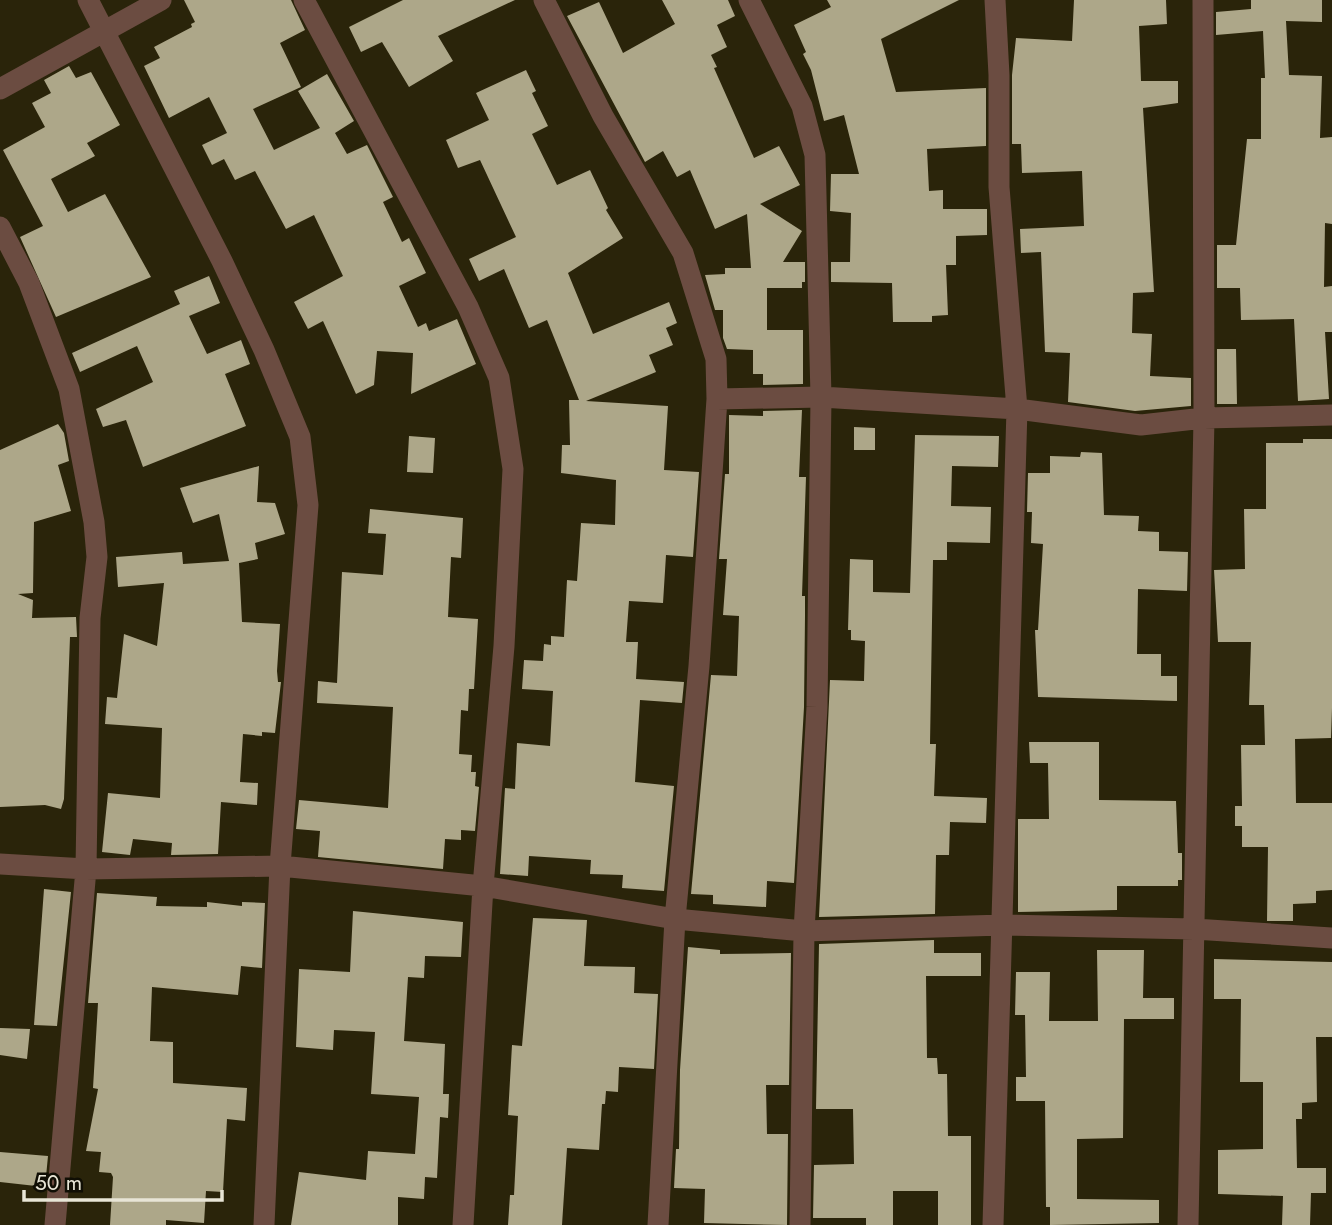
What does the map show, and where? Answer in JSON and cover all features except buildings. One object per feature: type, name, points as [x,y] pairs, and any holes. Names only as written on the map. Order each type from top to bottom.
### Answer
[{"type":"street","points":[[88,0],[222,261],[264,350],[300,437],[308,505],[280,866],[264,1225]]},
{"type":"street","points":[[0,89],[102,30],[162,0]]},
{"type":"street","points":[[304,0],[450,271],[499,378],[513,468],[504,646],[482,886],[463,1225]]},
{"type":"street","points":[[544,0],[603,116],[683,253],[716,359],[717,399],[699,666],[675,919],[658,1225]]},
{"type":"street","points":[[749,0],[802,106],[816,155],[821,397],[817,707],[804,931],[800,1225]]},
{"type":"street","points":[[993,1225],[1017,409],[999,187],[999,75],[995,0]]},
{"type":"street","points":[[1188,1225],[1204,418],[1203,0]]},
{"type":"street","points":[[0,227],[29,283],[69,389],[94,522],[97,557],[90,618],[86,869],[55,1225]]},
{"type":"street","points":[[717,399],[821,397],[1017,409],[1140,425],[1204,418],[1332,415]]},
{"type":"street","points":[[0,864],[86,869],[280,866],[482,886],[675,919],[804,931],[1003,925],[1194,929],[1332,938]]}]
